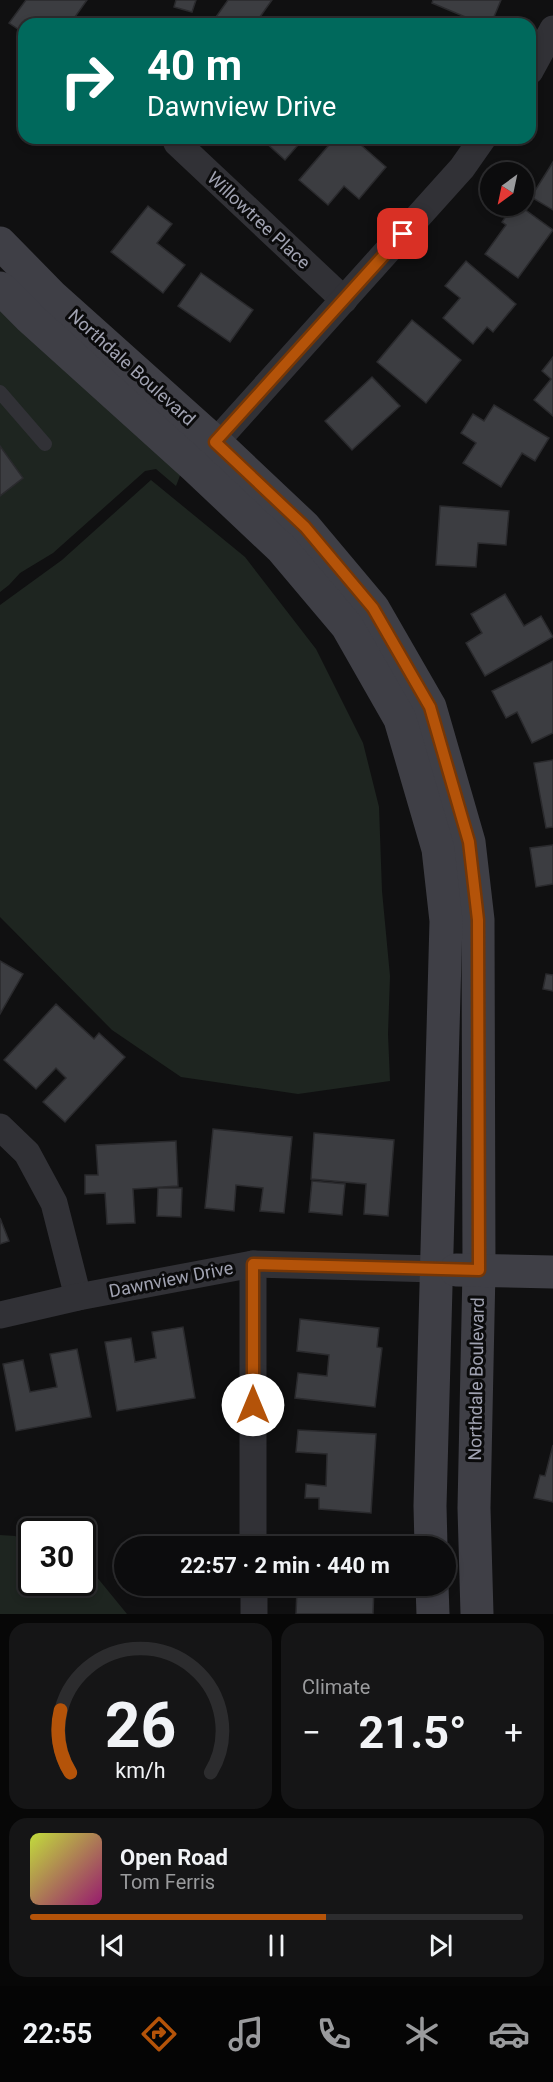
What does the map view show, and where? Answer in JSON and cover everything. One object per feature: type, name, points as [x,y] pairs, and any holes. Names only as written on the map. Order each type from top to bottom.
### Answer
[{"type":"street","points":[[540,66],[553,29]]},
{"type":"street","name":"Willowtree Place","points":[[177,144],[344,300]]},
{"type":"street","points":[[204,454],[462,168],[479,144]]},
{"type":"street","name":"Northdale Boulevard","points":[[0,243],[204,454],[347,626],[400,719],[438,849],[446,921],[431,1536]]},
{"type":"street","name":"Northdale Boulevard","points":[[0,288],[30,318],[204,454],[305,527],[373,608],[430,707],[469,842],[478,920],[479,1270],[474,1508],[477,1614]]},
{"type":"street","points":[[0,1127],[27,1153],[54,1203],[78,1297]]},
{"type":"street","points":[[253,1264],[254,1536]]},
{"type":"street","name":"Dawnview Drive","points":[[0,1315],[78,1297],[253,1264],[553,1272]]},
{"type":"street","points":[[254,1596],[254,1614]]},
{"type":"street","points":[[432,1596],[433,1614]]},
{"type":"lane","points":[[0,392],[45,444]]},
{"type":"shaded area","points":[[0,308],[181,473],[176,486],[156,469],[145,471],[53,553],[20,573],[0,592]]},
{"type":"shaded area","points":[[151,480],[245,557],[316,649],[363,743],[379,807],[382,891],[390,976],[388,1034],[390,1081],[298,1094],[181,1077],[112,1030],[0,917],[0,605],[62,560]]},
{"type":"shaded area","points":[[0,1535],[18,1537],[18,1596],[96,1596],[96,1576],[127,1614],[0,1614]]},
{"type":"building","points":[[26,0],[87,0],[74,18],[18,18],[18,29],[9,23]]},
{"type":"building","points":[[176,0],[196,0],[192,12],[174,7]]},
{"type":"building","points":[[228,0],[272,0],[259,18],[215,18]]},
{"type":"building","points":[[433,0],[501,0],[494,18],[468,18],[432,3]]},
{"type":"building","points":[[267,144],[299,144],[285,160]]},
{"type":"building","points":[[330,144],[360,144],[386,167],[359,199],[344,186],[328,205],[299,180]]},
{"type":"building","points":[[553,162],[553,210],[534,199],[534,192]]},
{"type":"building","points":[[148,206],[172,224],[157,243],[185,265],[163,293],[111,252]]},
{"type":"building","points":[[506,216],[534,216],[553,230],[518,278],[485,254],[506,225],[502,222]]},
{"type":"building","points":[[466,261],[516,304],[493,332],[487,327],[473,344],[443,318],[460,298],[445,286]]},
{"type":"building","points":[[201,273],[253,310],[230,342],[178,306]]},
{"type":"building","points":[[412,320],[461,360],[426,403],[377,362]]},
{"type":"building","points":[[553,357],[553,416],[534,400],[551,379],[542,371]]},
{"type":"building","points":[[372,377],[400,406],[352,450],[325,421]]},
{"type":"building","points":[[494,405],[549,438],[535,461],[522,453],[501,487],[463,463],[476,443],[461,433],[473,414],[484,421]]},
{"type":"building","points":[[0,446],[23,478],[0,496]]},
{"type":"building","points":[[440,506],[509,511],[506,545],[478,543],[476,567],[436,565]]},
{"type":"building","points":[[505,594],[524,626],[541,616],[553,637],[485,676],[466,643],[482,633],[471,614]]},
{"type":"building","points":[[553,661],[553,733],[532,743],[517,712],[506,718],[492,691]]},
{"type":"building","points":[[553,760],[553,827],[546,828],[534,763]]},
{"type":"building","points":[[553,845],[553,884],[536,887],[530,848]]},
{"type":"building","points":[[0,961],[23,974],[0,1014]]},
{"type":"building","points":[[546,974],[553,975],[553,991],[543,989]]},
{"type":"building","points":[[56,1004],[94,1039],[99,1033],[125,1057],[65,1122],[43,1102],[66,1078],[56,1068],[36,1089],[4,1060]]},
{"type":"building","points":[[213,1129],[292,1137],[284,1213],[260,1211],[263,1188],[236,1185],[234,1211],[205,1208]]},
{"type":"building","points":[[314,1133],[394,1140],[388,1216],[364,1214],[366,1184],[311,1179]]},
{"type":"building","points":[[176,1141],[178,1186],[133,1189],[135,1223],[107,1224],[105,1193],[85,1194],[85,1175],[98,1175],[96,1145]]},
{"type":"building","points":[[312,1181],[345,1184],[342,1215],[309,1212]]},
{"type":"building","points":[[158,1188],[182,1188],[181,1217],[157,1216]]},
{"type":"building","points":[[0,1218],[9,1241],[0,1244]]},
{"type":"building","points":[[300,1319],[379,1328],[377,1347],[382,1348],[375,1407],[295,1398],[298,1373],[327,1376],[329,1355],[297,1351]]},
{"type":"building","points":[[183,1327],[195,1398],[117,1411],[105,1342],[131,1338],[135,1362],[156,1358],[152,1332]]},
{"type":"building","points":[[77,1349],[91,1417],[16,1431],[3,1364],[23,1360],[30,1392],[57,1387],[50,1354]]},
{"type":"building","points":[[298,1430],[376,1434],[371,1513],[319,1509],[319,1498],[305,1498],[306,1484],[326,1486],[327,1454],[296,1452]]},
{"type":"building","points":[[553,1445],[553,1502],[534,1498],[540,1475],[545,1476]]},
{"type":"building","points":[[297,1596],[374,1596],[373,1614],[296,1614]]},
{"type":"route","points":[[253,1405],[253,1264],[479,1270],[478,920],[469,842],[430,707],[373,608],[305,527],[215,442],[403,234]]}]
